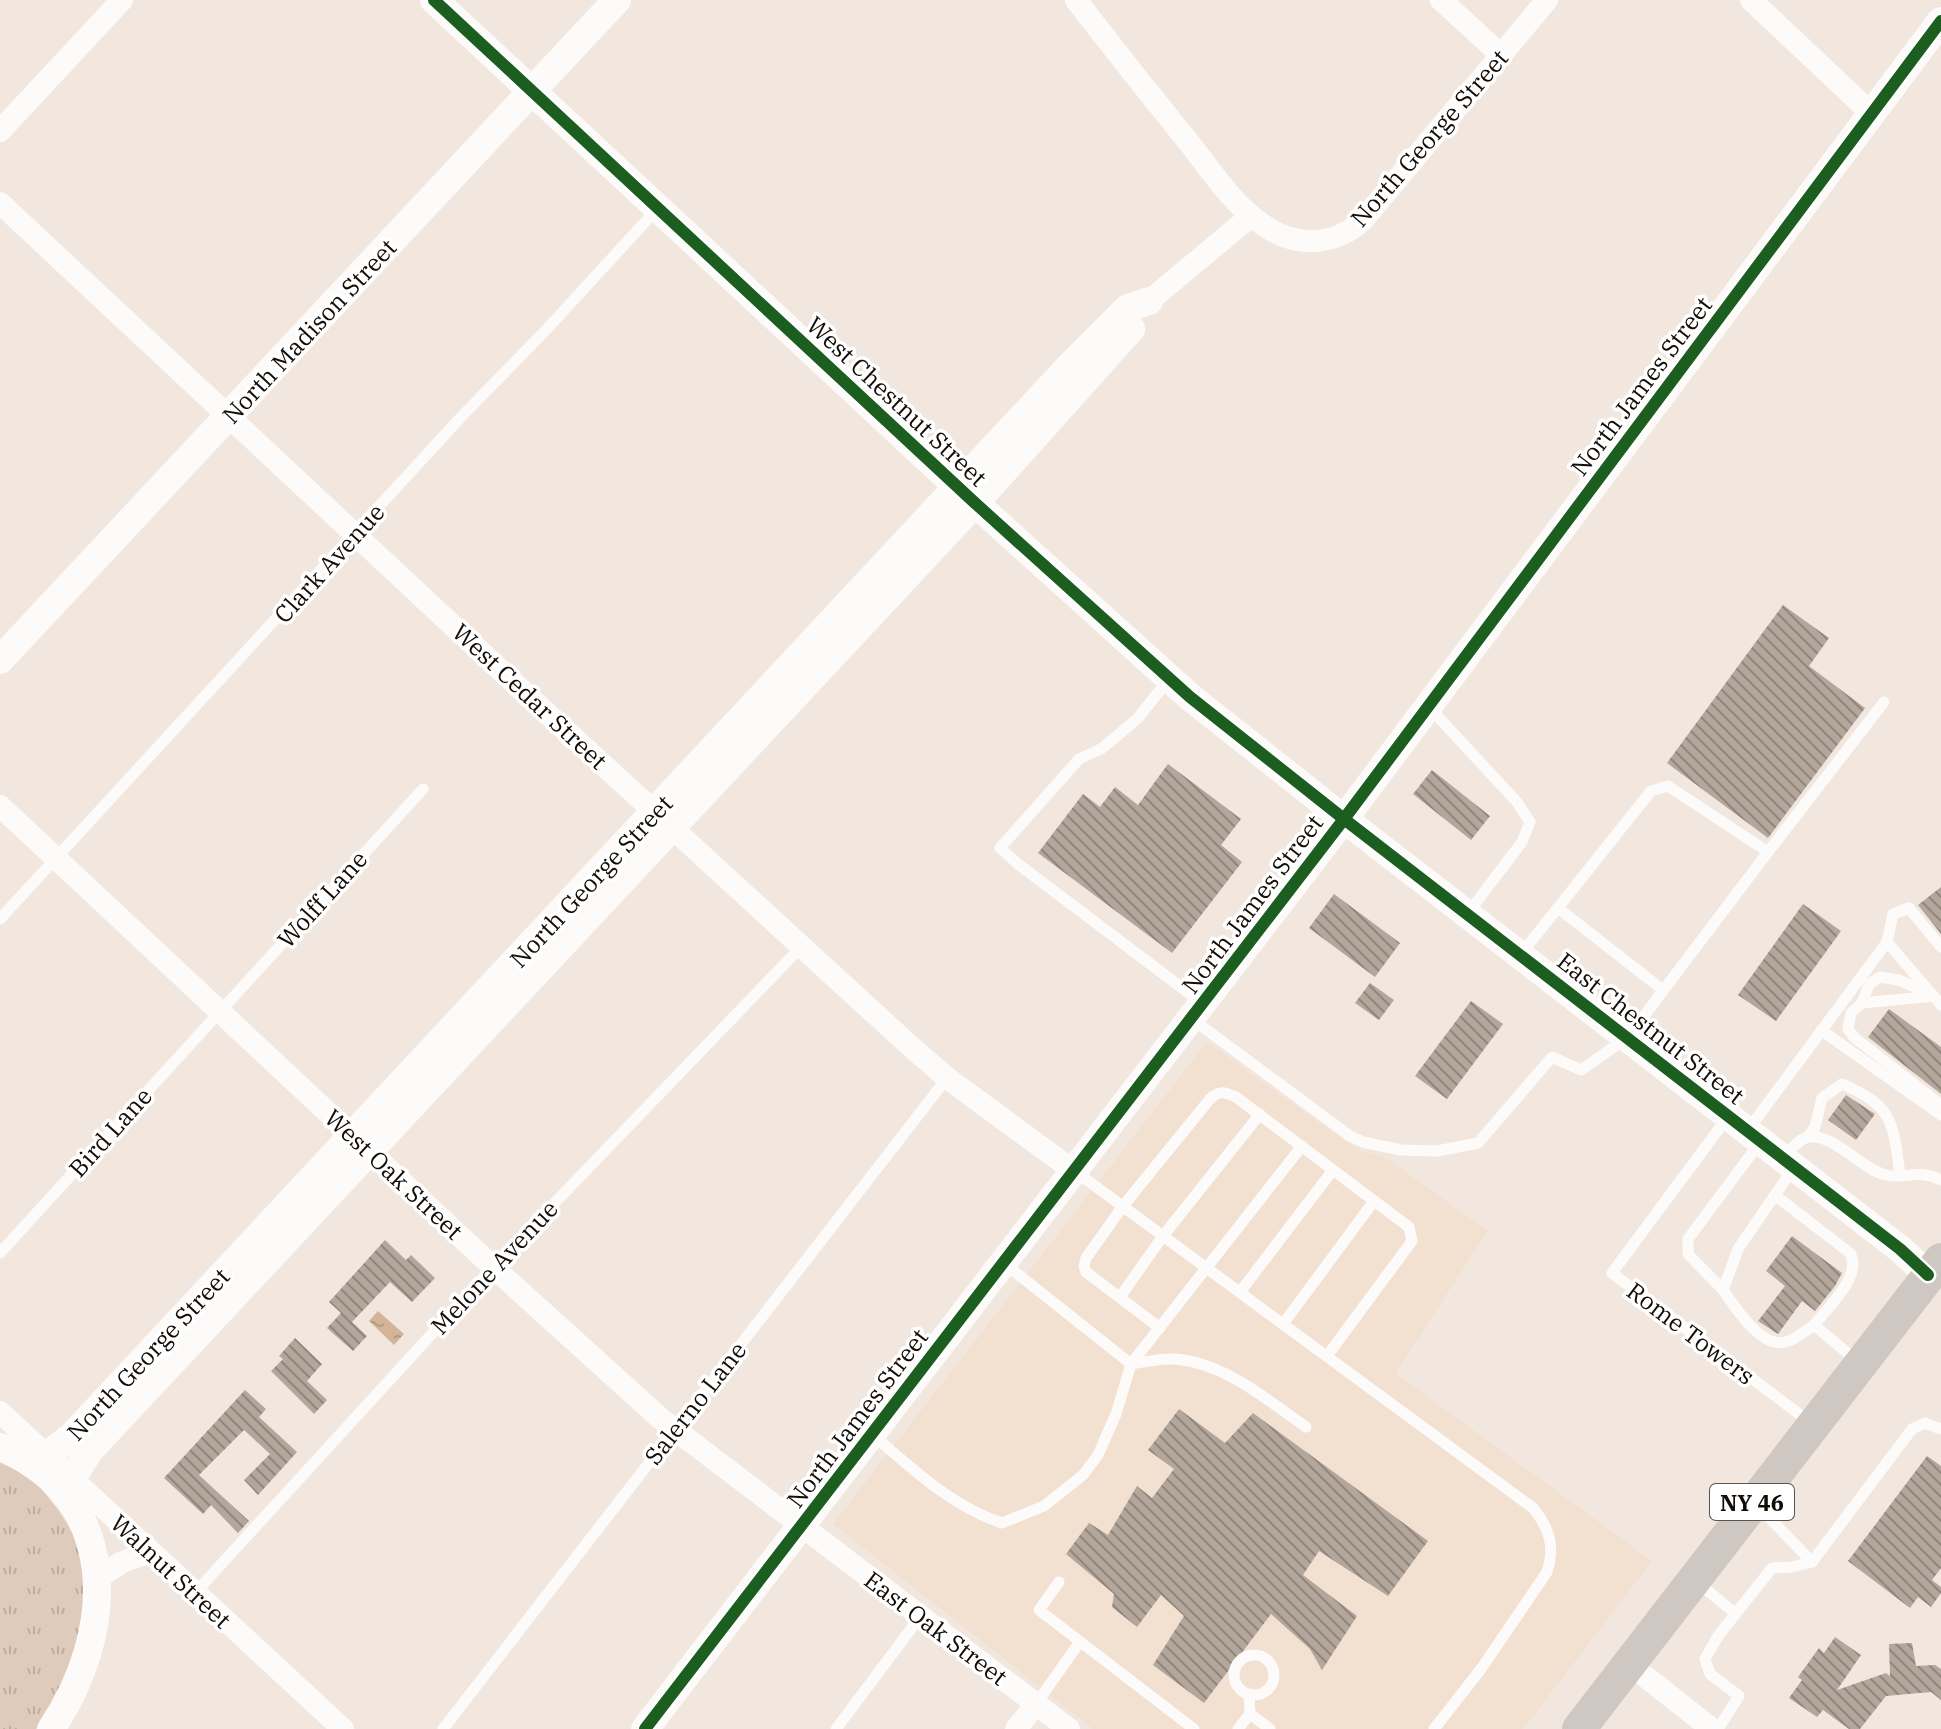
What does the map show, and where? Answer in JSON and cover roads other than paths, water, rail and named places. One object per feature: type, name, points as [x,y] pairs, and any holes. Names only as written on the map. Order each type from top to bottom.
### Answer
[{"type":"main road","name":"NY 46","points":[[1579,1729],[1859,1363],[1937,1276]]},
{"type":"street","points":[[0,131],[122,0]]},
{"type":"street","name":"West Chestnut Street","points":[[434,0],[966,495],[1169,678],[1344,819]]},
{"type":"street","name":"North Madison Street","points":[[0,660],[617,0]]},
{"type":"street","name":"North George Street","points":[[1076,0],[1251,216],[1270,230],[1294,239],[1328,242],[1353,229],[1547,0]]},
{"type":"street","points":[[1441,0],[1501,55]]},
{"type":"street","points":[[1751,0],[1872,114]]},
{"type":"street","name":"North James Street","points":[[645,1729],[1344,819],[1941,21]]},
{"type":"street","name":"West Cedar Street","points":[[0,203],[801,947],[947,1078],[1074,1171]]},
{"type":"street","name":"North George Street","points":[[68,1484],[90,1450],[361,1144],[966,495],[1130,331],[1149,301],[1251,216]]},
{"type":"street","name":"West Oak Street","points":[[0,806],[493,1267],[675,1429],[802,1526]]},
{"type":"street","name":"East Chestnut Street","points":[[1344,819],[1937,1276]]},
{"type":"street","name":"North George Street","points":[[42,1460],[72,1436],[361,1144]]},
{"type":"street","points":[[0,1412],[42,1460],[68,1484],[90,1542],[98,1578],[99,1598],[93,1633],[74,1692],[51,1729]]},
{"type":"street","points":[[0,1447],[42,1460]]},
{"type":"street","name":"Walnut Street","points":[[68,1484],[150,1552],[343,1729]]},
{"type":"street","name":"East Oak Street","points":[[802,1526],[1069,1729]]},
{"type":"street","points":[[98,1578],[122,1562],[150,1552]]},
{"type":"street","points":[[1628,1663],[1715,1729]]},
{"type":"street","points":[[1016,1729],[1036,1704]]},
{"type":"lane","name":"Clark Avenue","points":[[0,919],[462,416],[658,208]]},
{"type":"lane","points":[[1169,678],[1138,718],[1101,749],[1079,759],[1000,848],[1350,1136],[1401,1150],[1437,1151],[1478,1143],[1552,1057],[1581,1070],[1628,1037],[1884,702]]},
{"type":"lane","points":[[1429,706],[1517,802],[1530,822],[1522,842],[1468,913]]},
{"type":"lane","points":[[1521,955],[1651,791],[1668,786],[1768,852]]},
{"type":"lane","name":"Wolff Lane","points":[[221,1010],[423,789]]},
{"type":"lane","points":[[1558,908],[1663,990]]},
{"type":"lane","points":[[1763,1142],[1776,1196],[1850,1253],[1854,1260],[1851,1275],[1814,1325],[1789,1341],[1780,1343],[1769,1340],[1755,1330],[1723,1290],[1688,1254],[1688,1239],[1763,1142],[1821,1030],[1887,942],[1893,914],[1909,908],[1941,947]]},
{"type":"lane","points":[[1887,942],[1938,1001]]},
{"type":"lane","name":"Melone Avenue","points":[[194,1594],[493,1267],[801,947]]},
{"type":"lane","points":[[1938,1001],[1899,980],[1880,977],[1869,984],[1862,1003],[1851,1013],[1848,1029],[1855,1038],[1941,1105]]},
{"type":"lane","points":[[1862,1003],[1938,1001]]},
{"type":"lane","name":"Bird Lane","points":[[0,1253],[221,1010]]},
{"type":"lane","points":[[1821,1030],[1941,1115]]},
{"type":"lane","name":"Salerno Lane","points":[[443,1729],[947,1078]]},
{"type":"lane","points":[[1763,1142],[1800,1141],[1808,1137],[1815,1127],[1822,1098],[1842,1084],[1861,1092],[1884,1109],[1894,1132],[1900,1175]]},
{"type":"lane","points":[[1160,1328],[1086,1272],[1086,1258],[1123,1206],[1217,1093],[1225,1092],[1260,1114],[1409,1227],[1412,1241],[1327,1356]]},
{"type":"lane","points":[[1120,1297],[1163,1236],[1260,1114]]},
{"type":"lane","points":[[1808,1137],[1834,1145],[1885,1175],[1923,1173],[1941,1180]]},
{"type":"lane","name":"Rome Towers","points":[[1763,1142],[1612,1273],[1812,1424]]},
{"type":"lane","points":[[872,1435],[908,1466],[975,1514],[1002,1523],[1044,1506],[1083,1475],[1098,1455],[1116,1414],[1131,1364],[1302,1146]]},
{"type":"lane","points":[[1240,1292],[1333,1170]]},
{"type":"lane","points":[[1074,1171],[1533,1508],[1548,1527],[1551,1558],[1547,1572],[1481,1669],[1434,1729]]},
{"type":"lane","points":[[1723,1290],[1738,1249],[1776,1196]]},
{"type":"lane","points":[[1283,1324],[1374,1201]]},
{"type":"lane","points":[[1004,1263],[1131,1364],[1172,1359],[1208,1365],[1246,1385],[1306,1427]]},
{"type":"lane","points":[[1814,1325],[1859,1363]]},
{"type":"lane","points":[[1715,1729],[1739,1696],[1710,1674],[1705,1659],[1718,1636],[1772,1568],[1812,1562],[1912,1429],[1925,1423],[1941,1429]]},
{"type":"lane","points":[[1753,1501],[1812,1562]]},
{"type":"lane","points":[[1693,1579],[1736,1614]]},
{"type":"lane","points":[[1059,1582],[1039,1610],[1194,1729]]},
{"type":"lane","points":[[836,1729],[920,1617]]},
{"type":"lane","points":[[1036,1704],[1079,1643]]},
{"type":"lane","points":[[1238,1729],[1250,1714],[1249,1694]]},
{"type":"lane","points":[[1250,1714],[1270,1729]]},
{"type":"water","points":[[378,1311],[404,1334],[394,1345],[369,1321]]}]
